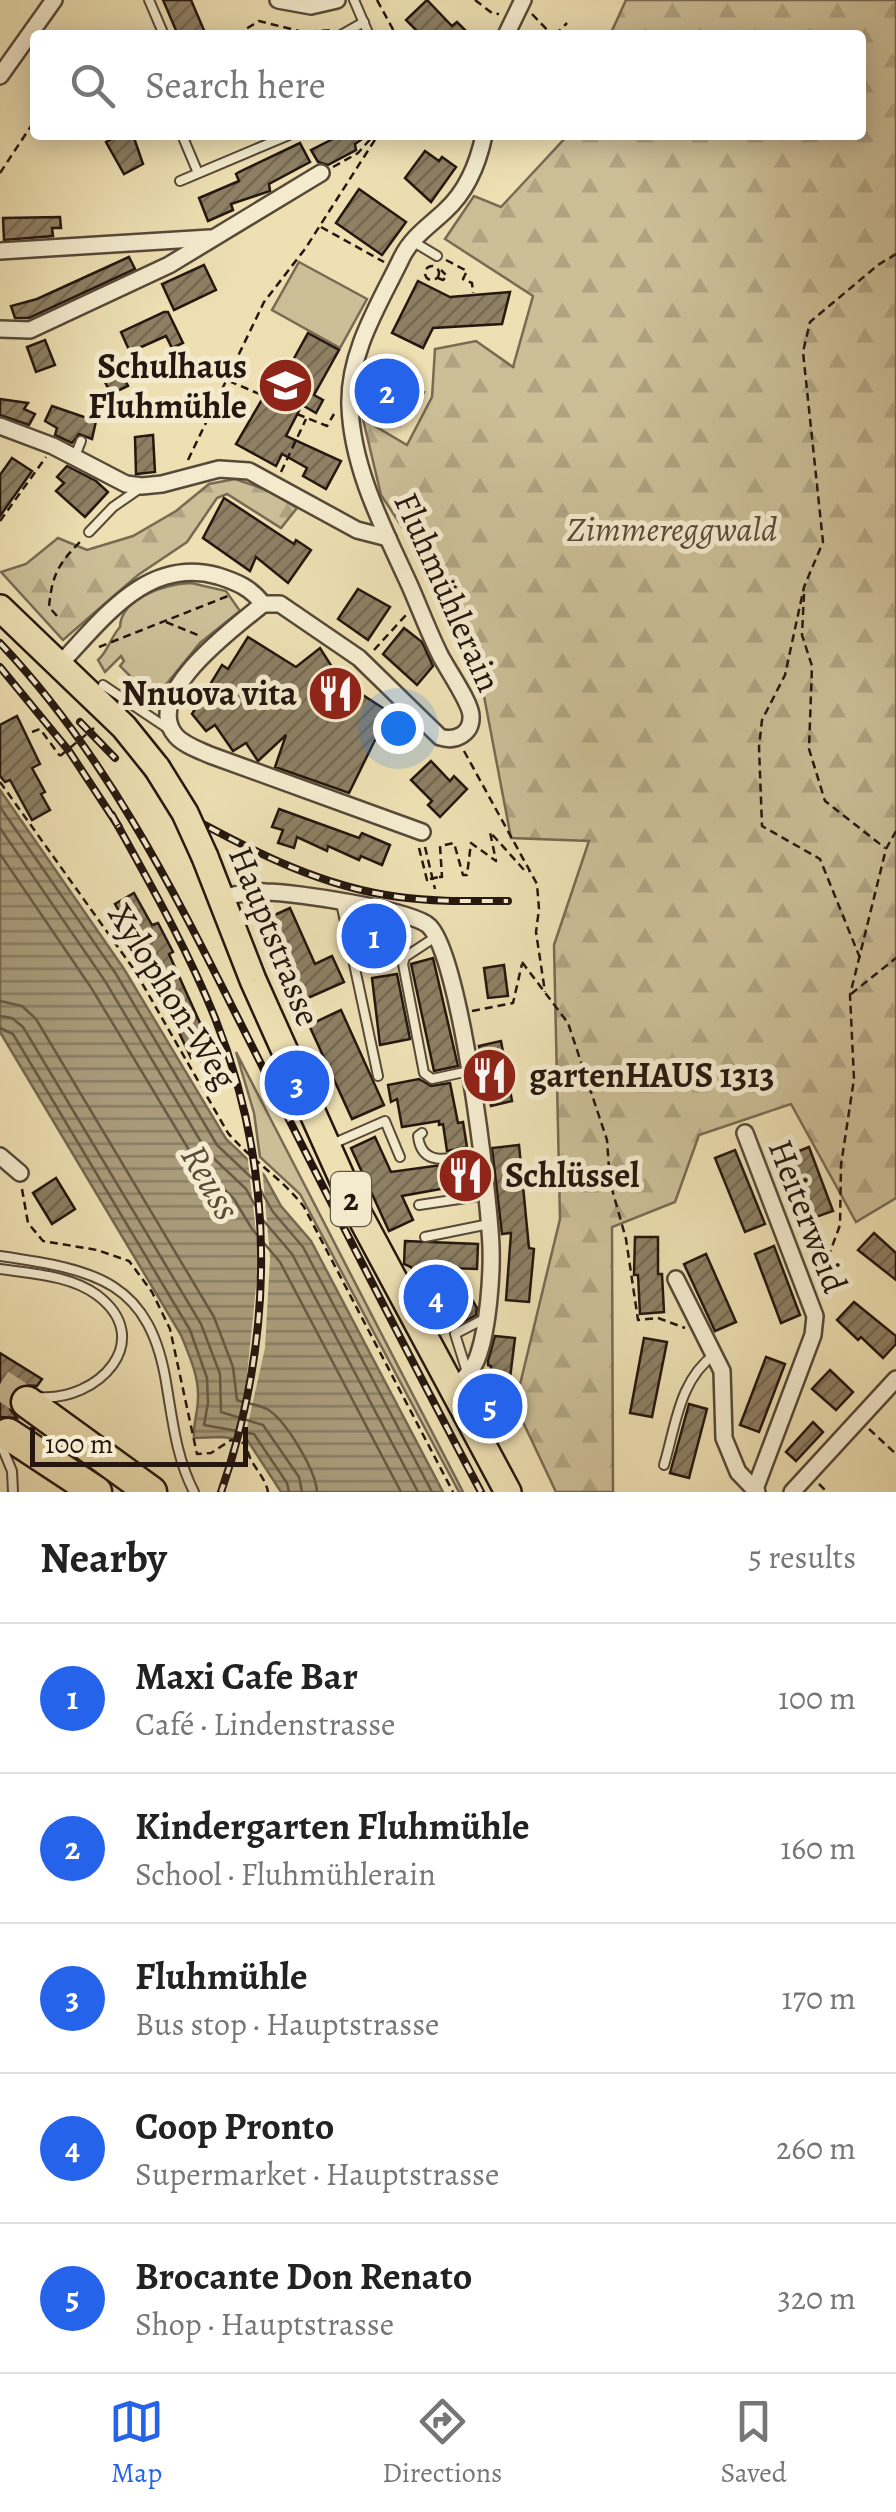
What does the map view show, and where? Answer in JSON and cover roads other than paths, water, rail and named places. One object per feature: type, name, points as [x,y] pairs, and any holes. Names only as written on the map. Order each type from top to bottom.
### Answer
[{"type":"highway","points":[[22,1398],[151,1492]]},
{"type":"highway","points":[[4,1438],[96,1492]]},
{"type":"main road","name":"Hauptstrasse","points":[[0,608],[124,728],[159,770],[185,812],[326,1146],[372,1243],[460,1382],[508,1492]]},
{"type":"street","points":[[33,30],[54,0]]},
{"type":"street","points":[[278,0],[311,6],[336,0]]},
{"type":"street","points":[[509,30],[525,5]]},
{"type":"street","points":[[0,76],[30,34]]},
{"type":"street","name":"Fluhmühlerain","points":[[65,670],[133,590],[171,573],[215,575],[248,588],[264,604],[280,604],[359,658],[440,737],[458,737],[470,726],[470,708],[437,650],[356,455],[350,412],[358,350],[396,269],[412,241],[458,196],[479,158],[483,140]]},
{"type":"street","points":[[0,329],[30,330],[47,324],[169,265],[320,173]]},
{"type":"street","points":[[0,251],[214,238]]},
{"type":"street","points":[[0,426],[54,446],[78,448],[111,478],[142,486],[220,469],[249,471],[356,530],[388,538]]},
{"type":"street","points":[[264,604],[214,642],[172,698],[168,712],[173,733],[210,755],[422,832]]},
{"type":"street","points":[[220,898],[243,892],[269,892],[348,904],[412,916],[438,936],[452,980],[469,1071],[482,1151],[491,1250],[479,1353],[460,1382]]},
{"type":"street","name":"Heiterweid","points":[[676,1279],[715,1354],[725,1388],[724,1438],[738,1472],[756,1490],[813,1335],[816,1316],[745,1134]]},
{"type":"street","points":[[0,1156],[20,1173]]},
{"type":"street","points":[[792,1492],[896,1379]]},
{"type":"lane","points":[[149,0],[162,30]]},
{"type":"lane","points":[[354,0],[367,30]]},
{"type":"lane","points":[[349,30],[364,22]]},
{"type":"lane","points":[[184,140],[198,173]]},
{"type":"lane","points":[[180,181],[268,140]]},
{"type":"lane","points":[[412,241],[438,256]]},
{"type":"lane","points":[[90,532],[113,507],[142,486]]},
{"type":"lane","points":[[103,684],[173,733]]},
{"type":"lane","points":[[348,904],[378,1076]]},
{"type":"lane","points":[[438,936],[406,957],[403,964],[424,1073],[432,1079],[469,1071]]},
{"type":"lane","points":[[326,1146],[385,1121],[400,1156]]},
{"type":"lane","points":[[422,1132],[419,1144],[431,1159],[482,1151]]},
{"type":"lane","points":[[419,1205],[486,1196]]},
{"type":"lane","points":[[425,1238],[488,1224]]},
{"type":"lane","points":[[0,1256],[82,1271],[103,1279],[130,1298],[155,1340],[166,1376],[176,1441],[194,1492]]},
{"type":"lane","points":[[0,1269],[57,1278],[82,1287],[106,1303],[118,1324],[120,1346],[103,1378],[56,1397],[22,1398]]},
{"type":"lane","points":[[460,1382],[455,1334],[484,1319]]},
{"type":"lane","points":[[664,1466],[686,1386],[715,1354]]},
{"type":"lane","points":[[4,1438],[12,1471],[12,1492]]},
{"type":"water","name":"Reuss","points":[[0,790],[124,969],[226,1139],[264,1175],[281,1206],[311,1241],[443,1492],[281,1492],[248,1441],[194,1438],[197,1382],[181,1335],[0,1032]]},
{"type":"tunnel","points":[[0,1384],[27,1402]]},
{"type":"railway","points":[[0,643],[79,739],[145,842],[481,1492]]},
{"type":"railway","points":[[0,667],[69,751],[119,827]]},
{"type":"railway","points":[[80,722],[115,758]]},
{"type":"railway","points":[[112,815],[204,992],[235,1076],[249,1135],[258,1195],[259,1314],[239,1433],[221,1492]]},
{"type":"railway","points":[[190,817],[265,855],[344,885],[413,899],[508,901]]},
{"type":"place","name":"Schulhaus Fluhmühle","points":[[286,386]]},
{"type":"place","name":"Kindergarten Fluhmühle","points":[[387,391]]},
{"type":"place","name":"Nnuova vita","points":[[336,693]]},
{"type":"place","name":"Maxi Cafe Bar","points":[[374,936]]},
{"type":"place","name":"gartenHAUS 1313","points":[[490,1075]]},
{"type":"place","name":"Fluhmühle","points":[[297,1083]]},
{"type":"place","name":"Schlüssel","points":[[466,1175]]},
{"type":"place","name":"Coop Pronto","points":[[436,1297]]},
{"type":"place","name":"Brocante Don Renato","points":[[490,1406]]},
{"type":"park label","name":"Zimmereggwald","points":[[672,529]]}]
